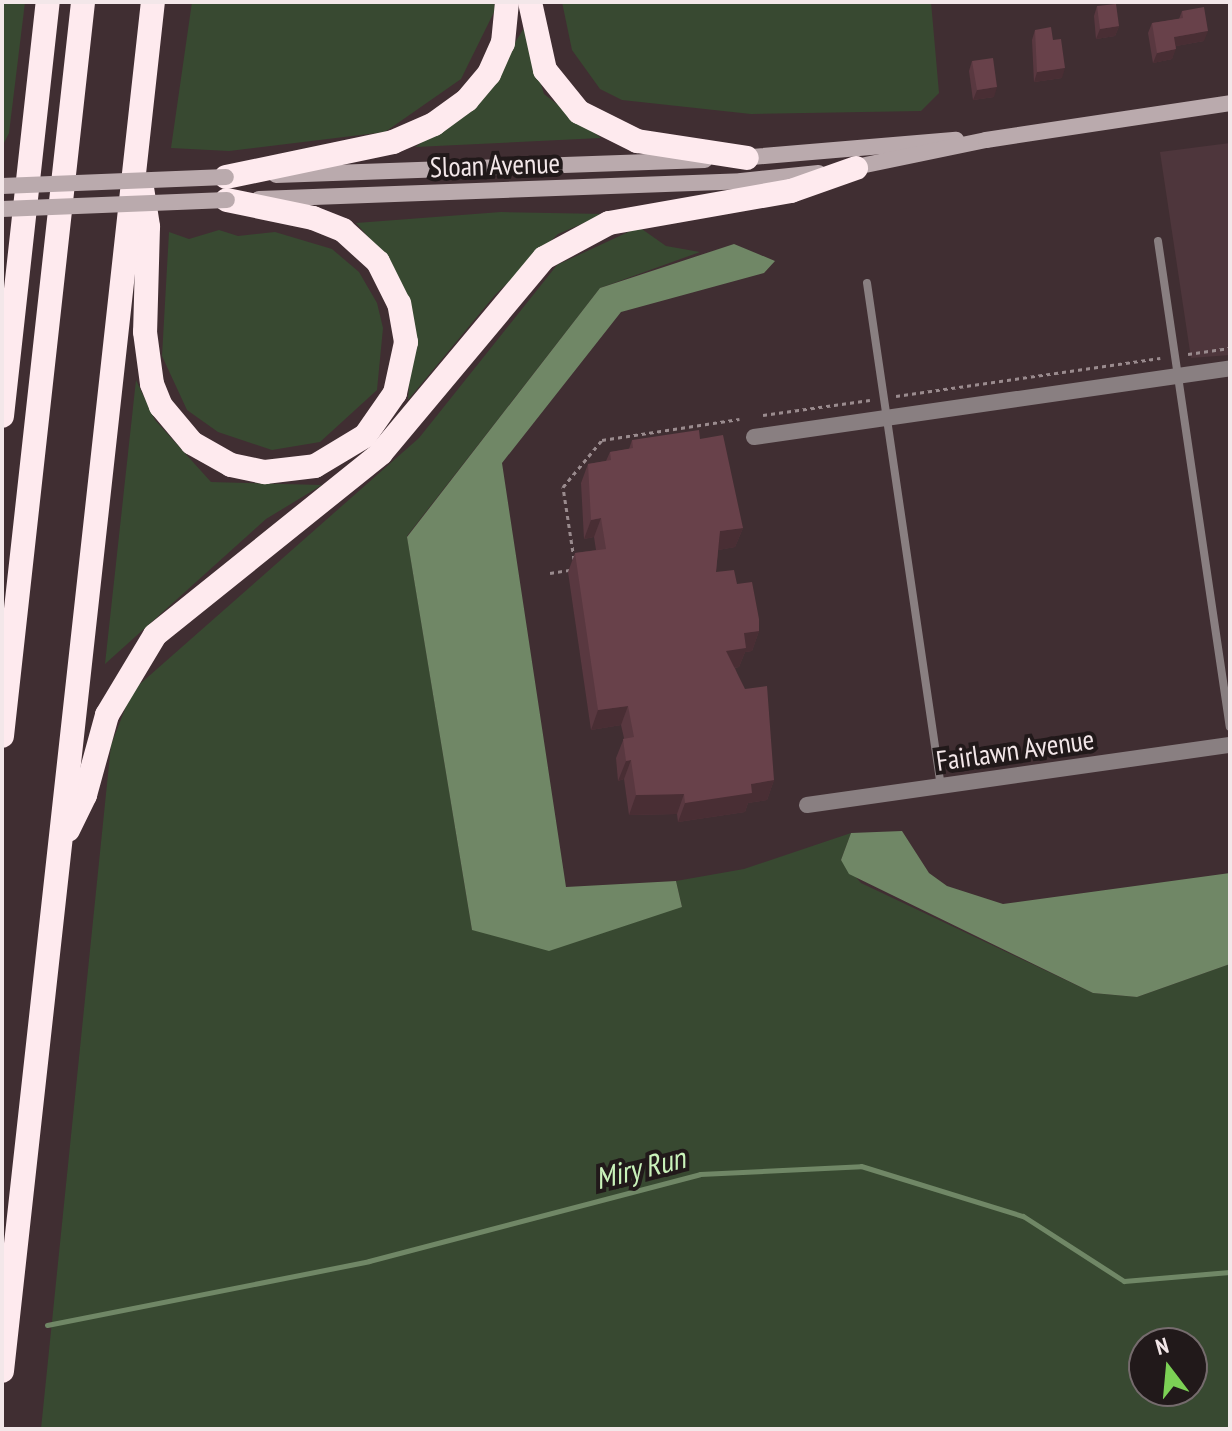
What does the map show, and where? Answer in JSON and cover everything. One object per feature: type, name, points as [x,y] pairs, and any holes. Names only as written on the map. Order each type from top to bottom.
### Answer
[{"type":"highway","points":[[2,416],[5,358],[48,2]]},
{"type":"highway","points":[[2,736],[83,2]]},
{"type":"highway","points":[[2,1371],[153,2]]},
{"type":"highway","points":[[227,189],[393,142],[434,124],[467,100],[489,74],[503,43],[507,2]]},
{"type":"highway","points":[[530,2],[545,70],[579,112],[637,141],[747,158]]},
{"type":"highway","points":[[137,152],[148,227],[146,344],[161,406],[192,443],[231,465],[265,472],[315,466],[365,436],[395,393],[406,342],[399,304],[378,262],[343,230],[227,189]]},
{"type":"highway","points":[[60,846],[85,795],[107,715],[144,648],[179,613],[381,453],[544,258],[609,223],[791,191],[856,168]]},
{"type":"main road","name":"Sloan Avenue","points":[[2,186],[227,189],[741,181],[856,168],[986,140],[1230,103]]},
{"type":"main road","name":"Sloan Avenue","points":[[5,209],[227,189],[747,158],[986,140]]},
{"type":"street","points":[[754,437],[1230,368]]},
{"type":"street","name":"Fairlawn Avenue","points":[[807,805],[1230,745]]},
{"type":"lane","points":[[1158,241],[1230,727]]},
{"type":"lane","points":[[867,283],[941,787]]},
{"type":"path","points":[[1188,354],[1230,348]]},
{"type":"path","points":[[896,396],[1160,358]]},
{"type":"path","points":[[763,415],[870,400]]},
{"type":"path","points":[[550,573],[575,569],[563,487],[602,440],[739,419]]},
{"type":"shaded area","points":[[2,2],[25,2],[9,133],[2,147]]},
{"type":"shaded area","points":[[192,2],[494,2],[495,10],[461,79],[385,132],[229,151],[171,148]]},
{"type":"shaded area","points":[[562,2],[931,2],[939,93],[921,111],[751,114],[622,100],[600,89],[572,50]]},
{"type":"shaded area","points":[[524,28],[544,94],[601,138],[415,147],[477,104]]},
{"type":"shaded area","points":[[1230,143],[1230,355],[1191,358],[1160,152]]},
{"type":"shaded area","points":[[501,212],[605,214],[558,234],[495,295],[408,400],[413,323],[391,263],[356,223]]},
{"type":"shaded area","points":[[639,227],[666,246],[700,252],[600,288],[407,536],[472,930],[682,907],[676,881],[744,869],[851,833],[841,860],[861,883],[1093,993],[1137,997],[1230,964],[1230,1429],[41,1429],[111,745],[132,691],[419,438],[557,265]]},
{"type":"shaded area","points":[[219,230],[238,236],[275,232],[332,249],[359,272],[377,303],[383,328],[377,390],[320,442],[272,450],[218,432],[187,410],[162,356],[169,232],[189,239]]},
{"type":"shaded area","points":[[734,244],[775,261],[764,273],[621,312],[502,463],[566,887],[676,881],[682,907],[549,951],[472,930],[407,537],[600,288]]},
{"type":"shaded area","points":[[136,380],[155,420],[211,482],[322,485],[266,519],[105,664]]},
{"type":"shaded area","points":[[902,831],[929,873],[947,886],[1003,904],[1230,873],[1230,964],[1137,997],[1093,993],[849,874],[841,860],[851,833]]},
{"type":"building","points":[[1116,4],[1119,26],[1100,29],[1097,6]]},
{"type":"building","points":[[1204,7],[1208,31],[1174,37],[1176,49],[1157,53],[1152,23],[1183,18],[1182,11]]},
{"type":"building","points":[[1051,27],[1053,40],[1061,39],[1065,68],[1037,72],[1035,30]]},
{"type":"building","points":[[993,58],[997,87],[977,90],[972,61]]},
{"type":"building","points":[[699,430],[700,439],[723,435],[743,528],[720,531],[716,572],[734,570],[737,584],[752,582],[759,631],[744,633],[746,648],[726,651],[745,689],[767,686],[774,780],[751,784],[752,793],[685,803],[684,794],[636,795],[631,760],[626,761],[623,739],[634,737],[628,706],[598,710],[575,553],[606,549],[601,518],[591,520],[588,464],[611,460],[610,452],[633,448],[632,440]]},
{"type":"waterway","name":"Miry Run","points":[[47,1325],[369,1261],[700,1174],[861,1166],[1023,1216],[1124,1281],[1230,1272]]}]
